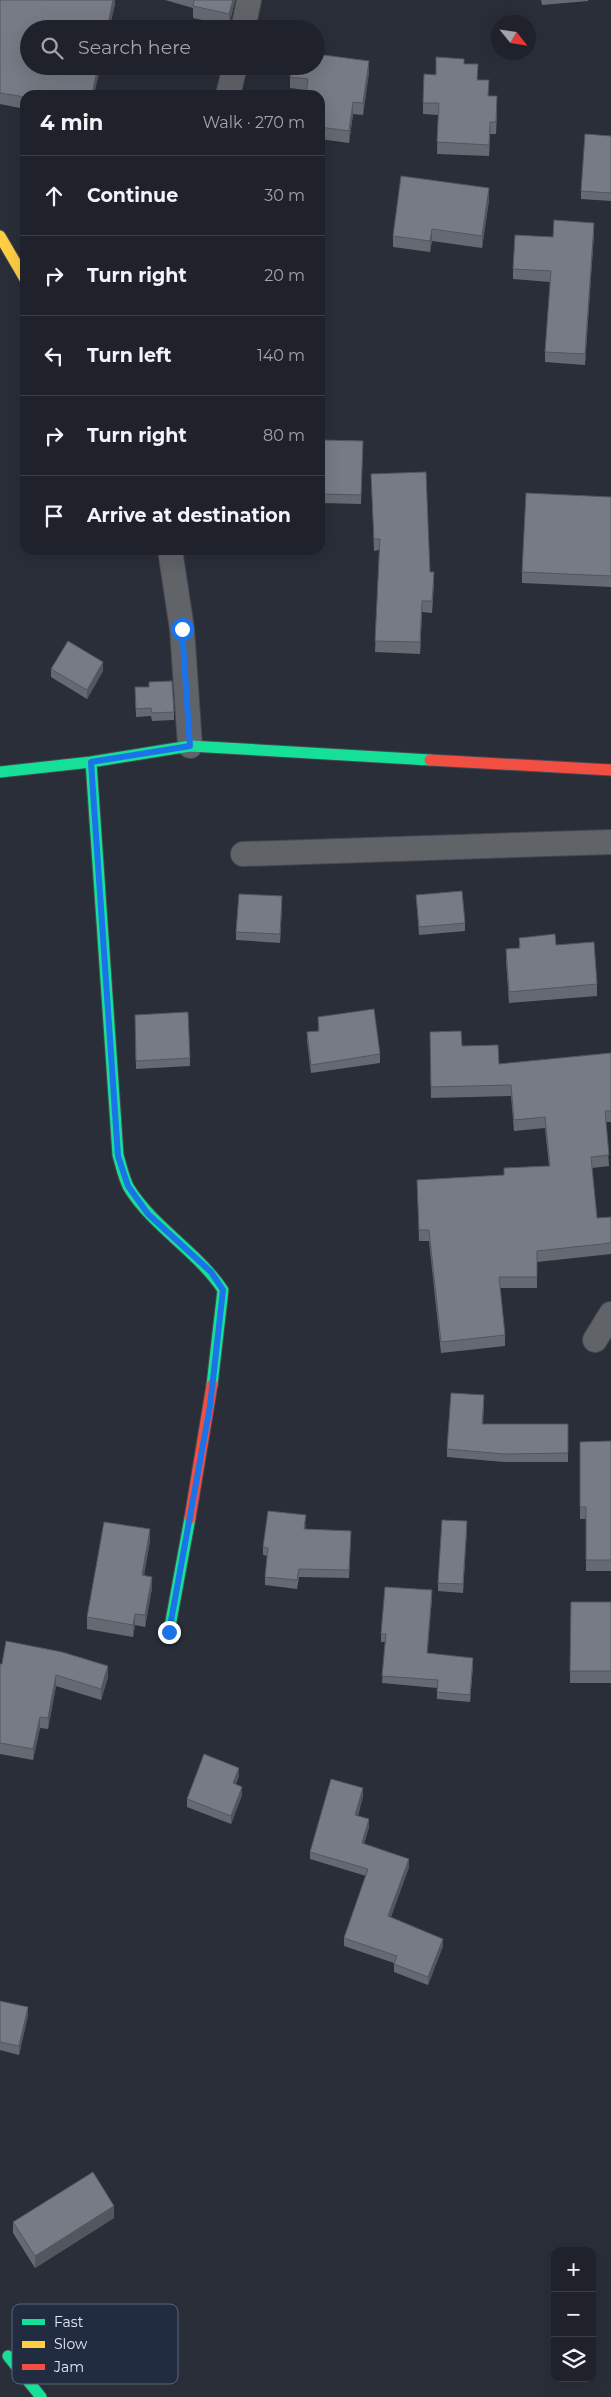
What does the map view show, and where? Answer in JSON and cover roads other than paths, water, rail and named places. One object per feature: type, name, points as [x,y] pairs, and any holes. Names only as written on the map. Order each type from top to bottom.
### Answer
[{"type":"street","points":[[245,20],[249,0]]},
{"type":"street","points":[[229,90],[232,75]]},
{"type":"street","points":[[0,236],[20,270]]},
{"type":"street","points":[[171,555],[182,629],[190,746]]},
{"type":"street","points":[[0,772],[91,762],[190,746],[611,770]]},
{"type":"street","points":[[91,762],[118,1156],[128,1186],[148,1214],[211,1272],[223,1290],[210,1406],[169,1632]]},
{"type":"street","points":[[243,854],[611,842]]},
{"type":"street","points":[[595,1340],[611,1314]]},
{"type":"street","points":[[8,2356],[12,2361]]},
{"type":"street","points":[[30,2384],[40,2397]]}]
